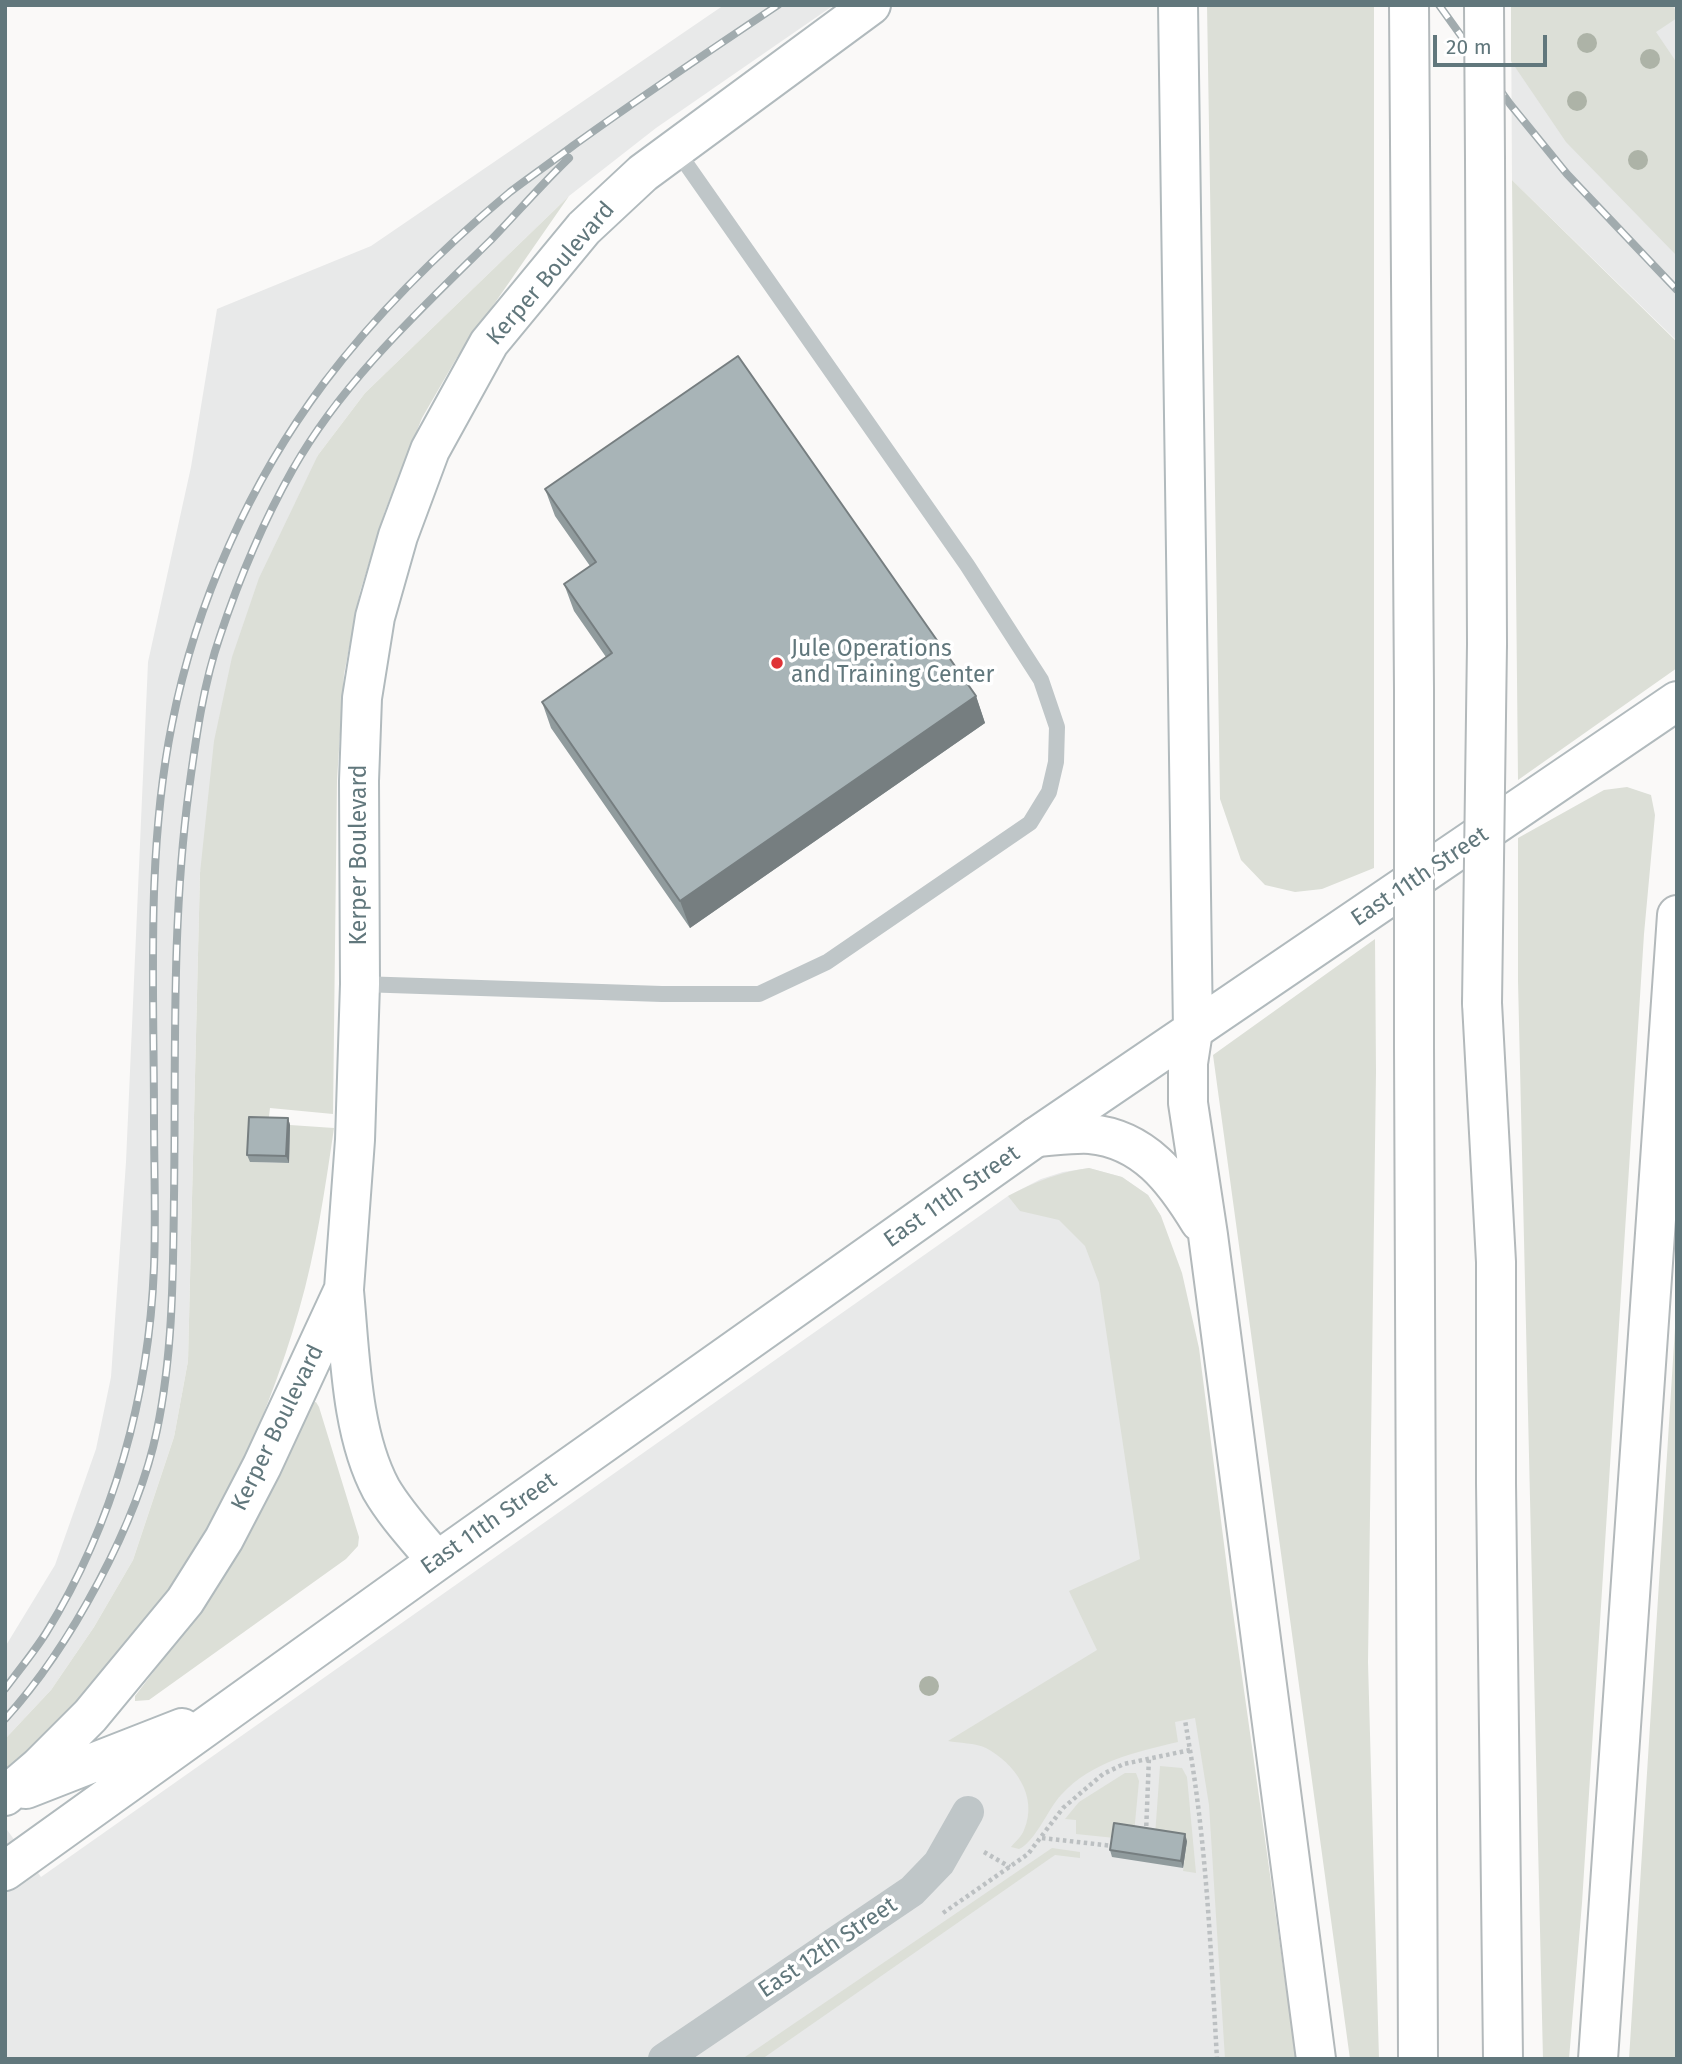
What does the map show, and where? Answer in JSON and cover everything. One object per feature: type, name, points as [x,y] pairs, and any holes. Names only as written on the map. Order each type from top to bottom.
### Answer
[{"type":"main road","name":"Kerper Boulevard","points":[[5,1796],[39,1767],[90,1716],[185,1601],[224,1539],[262,1466],[344,1289],[355,1140],[362,698],[374,617],[407,511],[430,450],[489,343],[584,228],[643,173],[675,148],[871,5]]},
{"type":"main road","points":[[1178,5],[1193,1031],[1188,1063],[1188,1103],[1208,1235],[1316,2059]]},
{"type":"main road","points":[[1409,5],[1418,2059]]},
{"type":"main road","points":[[1484,5],[1487,644],[1482,1003],[1496,1262],[1503,2059]]},
{"type":"main road","name":"East 11th Street","points":[[237,1707],[437,1561],[1036,1137],[1677,701]]},
{"type":"main road","points":[[1598,2059],[1677,915]]},
{"type":"main road","points":[[1036,1137],[1090,1134],[1125,1143],[1158,1163],[1179,1187],[1208,1235]]},
{"type":"main road","points":[[344,1289],[353,1380],[368,1461],[395,1509],[437,1561]]},
{"type":"main road","points":[[5,1796],[237,1707]]},
{"type":"main road","points":[[5,1871],[237,1707]]},
{"type":"street","name":"East 12th Street","points":[[664,2059],[912,1891],[940,1863],[968,1812]]},
{"type":"lane","points":[[359,984],[663,994],[759,994],[827,962],[1030,823],[1049,792],[1056,762],[1056,727],[1041,680],[967,565],[675,148]]},
{"type":"path","points":[[1185,1720],[1199,1802],[1217,2059]]},
{"type":"path","points":[[943,1913],[1028,1854],[1063,1808],[1103,1774],[1124,1764],[1149,1757],[1190,1750]]},
{"type":"path","points":[[1146,1834],[1149,1757]]},
{"type":"path","points":[[1042,1838],[1114,1846]]},
{"type":"shaded area","points":[[724,5],[834,5],[656,128],[569,196],[365,393],[318,455],[200,873],[188,1361],[174,1437],[133,1560],[94,1627],[51,1690],[5,1739],[5,1647],[55,1565],[96,1449],[111,1377],[126,1162],[148,662],[191,467],[217,309],[371,246]]},
{"type":"shaded area","points":[[1207,5],[1374,5],[1374,868],[1322,889],[1295,892],[1265,885],[1241,860],[1220,799]]},
{"type":"shaded area","points":[[1511,5],[1677,5],[1677,341],[1512,180]]},
{"type":"shaded area","points":[[1511,5],[1672,5],[1677,12],[1677,18],[1656,32],[1677,63],[1677,256],[1566,142],[1511,61]]},
{"type":"shaded area","points":[[1512,180],[1677,342],[1677,668],[1518,780]]},
{"type":"shaded area","points":[[569,196],[456,359],[422,418],[385,511],[360,592],[344,674],[337,780],[333,1114],[270,1108],[268,1125],[251,1124],[250,1162],[289,1163],[290,1125],[334,1128],[310,1265],[299,1310],[269,1401],[229,1491],[181,1576],[110,1668],[5,1774],[5,1739],[51,1690],[94,1627],[133,1560],[174,1437],[188,1361],[200,873],[214,741],[232,657],[259,578],[318,455],[365,393]]},
{"type":"shaded area","points":[[1627,787],[1651,795],[1655,815],[1644,934],[1582,1903],[1569,2059],[1543,2059],[1518,981],[1518,838],[1604,790]]},
{"type":"shaded area","points":[[1375,939],[1376,1072],[1368,1662],[1379,2059],[1350,2059],[1213,1055]]},
{"type":"shaded area","points":[[1089,1168],[1122,1177],[1148,1195],[1161,1216],[1248,1792],[1260,2059],[5,2059],[5,1827],[41,1877],[1008,1196],[1041,1179]]},
{"type":"shaded area","points":[[1089,1168],[1122,1177],[1148,1195],[1161,1216],[1182,1273],[1199,1348],[1230,1591],[1296,2059],[1225,2059],[1209,1805],[1195,1718],[1175,1722],[1178,1742],[1115,1760],[1073,1783],[1056,1801],[1036,1833],[1019,1849],[1011,1847],[1023,1832],[1028,1817],[1026,1793],[1021,1782],[1006,1762],[986,1748],[948,1741],[1097,1650],[1069,1591],[1140,1559],[1099,1283],[1085,1246],[1059,1220],[1020,1211],[1008,1196],[1047,1178]]},
{"type":"shaded area","points":[[1677,1296],[1677,2059],[1629,2059]]},
{"type":"shaded area","points":[[316,1402],[359,1537],[358,1546],[346,1559],[149,1700],[135,1701],[135,1696],[217,1589],[264,1501],[311,1403]]},
{"type":"shaded area","points":[[1160,1766],[1182,1768],[1187,1777],[1196,1873],[1183,1871],[1187,1841],[1155,1836]]},
{"type":"shaded area","points":[[1125,1773],[1136,1773],[1139,1781],[1134,1833],[1115,1838],[1076,1834],[1076,1820],[1065,1819],[1079,1802]]},
{"type":"shaded area","points":[[1052,1848],[1080,1852],[1080,1858],[1055,1855],[762,2059],[742,2059]]},
{"type":"building","name":"Jule Operations and Training Center","points":[[738,356],[976,696],[680,901],[542,702],[612,653],[564,584],[596,562],[545,489]]},
{"type":"building","points":[[249,1117],[288,1118],[286,1156],[247,1155]]},
{"type":"building","points":[[1114,1823],[1185,1834],[1181,1861],[1110,1850]]},
{"type":"railway","points":[[5,1689],[46,1633],[91,1548],[109,1503],[136,1410],[145,1363],[154,1267],[153,921],[158,822],[172,724],[182,678],[195,633],[229,545],[272,461],[324,383],[388,307],[436,259],[518,186],[624,109],[778,5]]},
{"type":"railway","points":[[1439,5],[1510,104],[1567,174],[1677,290]]},
{"type":"railway","points":[[5,1719],[53,1657],[98,1583],[134,1505],[157,1430],[171,1314],[177,942],[183,840],[201,712],[209,673],[227,615],[252,551],[282,489],[335,406],[384,348],[569,158]]},
{"type":"place","name":"Jule Operations and Training Center","points":[[777,663]]}]
